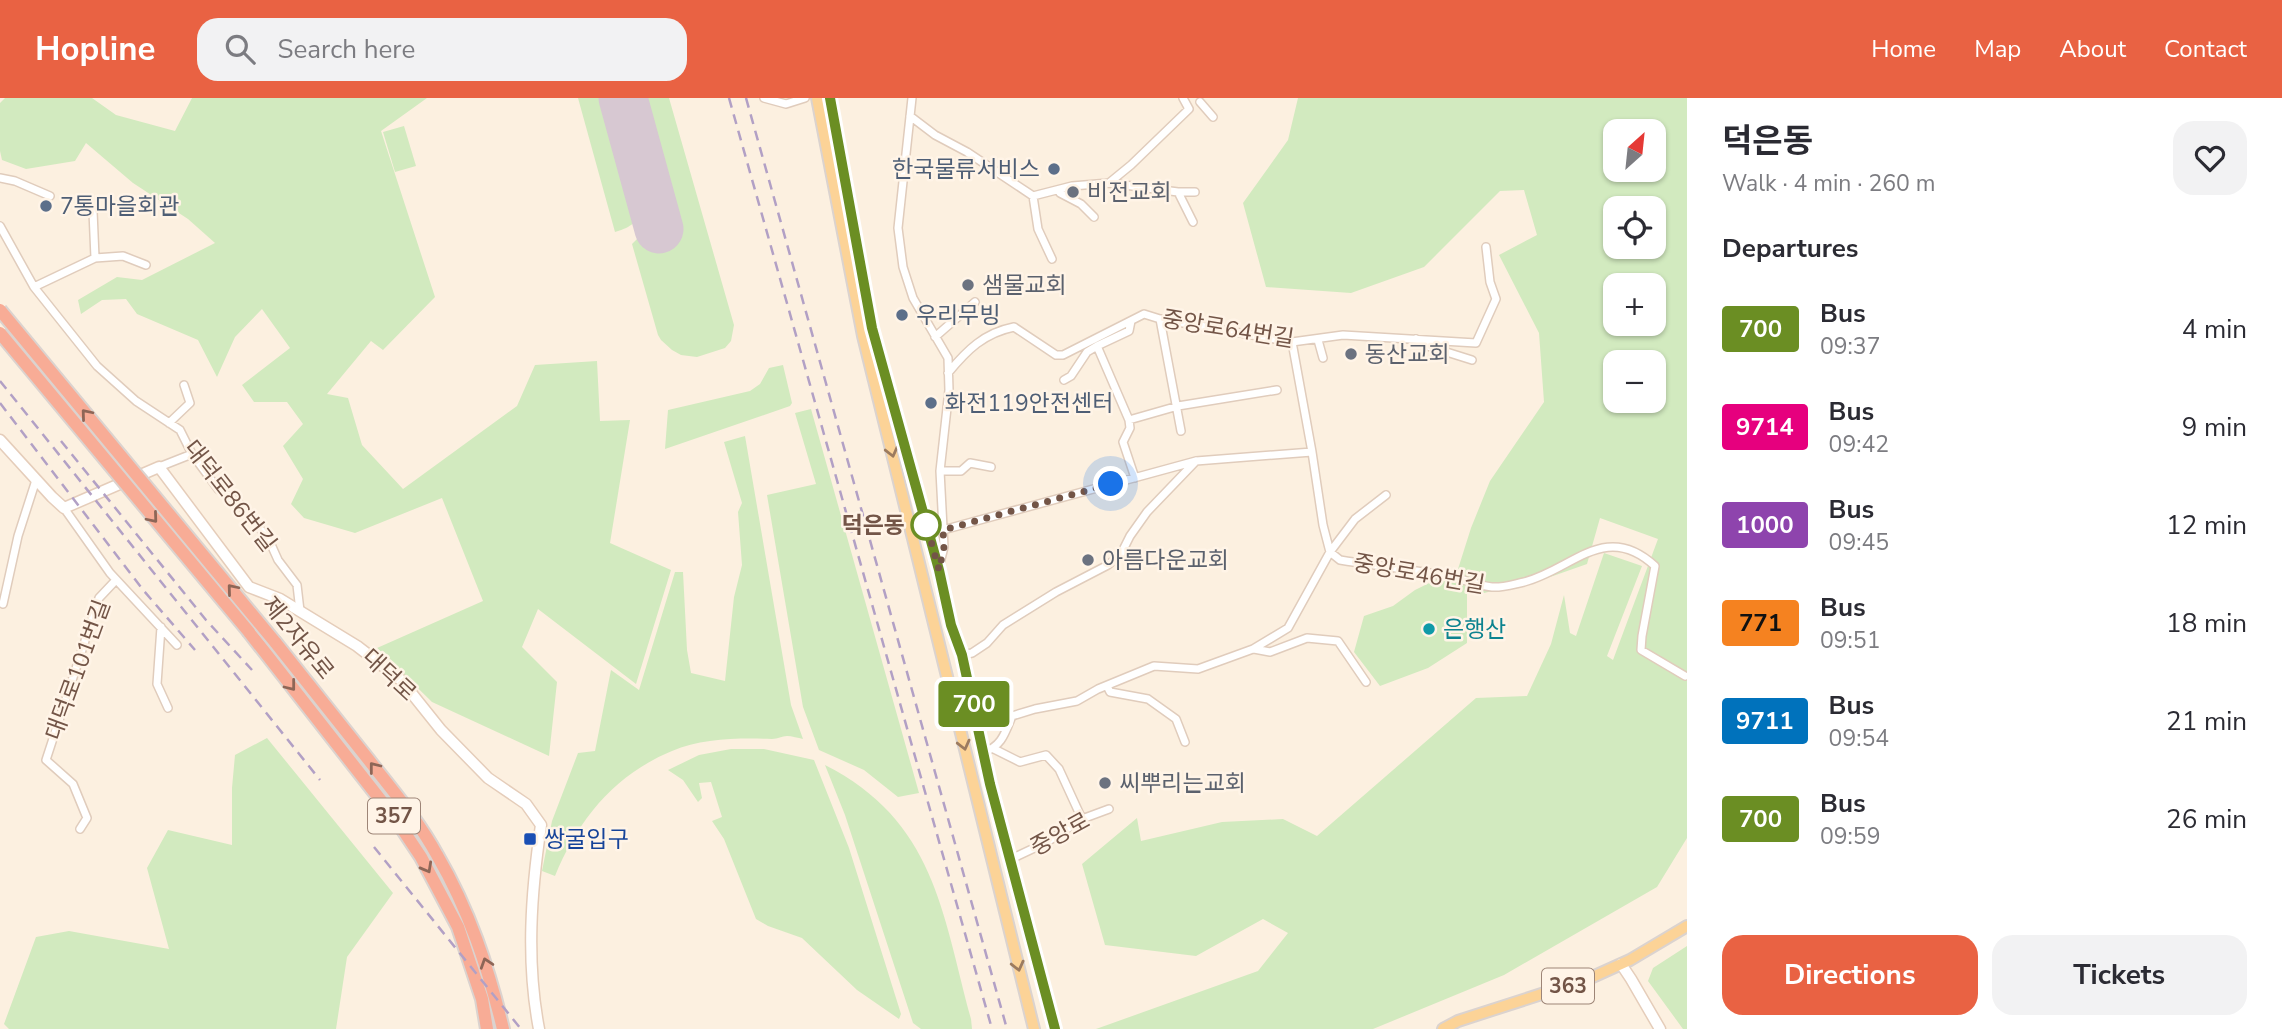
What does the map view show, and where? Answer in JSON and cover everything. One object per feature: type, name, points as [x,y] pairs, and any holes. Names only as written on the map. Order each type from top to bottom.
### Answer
[{"type":"highway","name":"제2자유로","points":[[0,310],[275,642],[411,814],[436,852],[465,908],[479,942],[503,1029]]},
{"type":"highway","name":"제2자유로","points":[[0,334],[249,632],[397,821],[444,897],[457,927],[482,999],[487,1029]]},
{"type":"main road","points":[[817,98],[863,336],[1034,1029]]},
{"type":"main road","name":"중앙로","points":[[830,98],[872,328],[939,570],[951,625],[962,655],[979,727],[989,750],[990,784],[1055,1029]]},
{"type":"main road","name":"363","points":[[1443,1029],[1458,1021],[1588,979],[1621,964],[1687,926]]},
{"type":"street","points":[[764,98],[786,104],[805,98]]},
{"type":"street","points":[[912,98],[898,228],[903,267],[913,298],[947,358],[949,390],[940,471],[944,547],[939,570]]},
{"type":"street","points":[[1183,98],[1189,109]]},
{"type":"street","points":[[1109,183],[1202,100],[1213,117]]},
{"type":"street","points":[[910,116],[934,135],[967,152],[1033,196],[1072,186],[1109,183],[1195,192]]},
{"type":"street","points":[[0,178],[15,181],[50,196]]},
{"type":"street","points":[[1059,190],[1081,204],[1094,217]]},
{"type":"street","points":[[1178,192],[1193,222]]},
{"type":"street","points":[[1033,196],[1038,229],[1052,259]]},
{"type":"street","points":[[93,211],[95,258]]},
{"type":"street","name":"대덕로86번길","points":[[0,226],[34,287],[97,366],[136,401],[180,430],[192,454],[218,489],[240,504],[269,540],[278,560],[297,585],[300,611]]},
{"type":"street","name":"중앙로64번길","points":[[948,373],[968,348],[1001,330],[1014,327],[1056,355],[1063,355],[1144,314],[1292,342],[1342,335],[1476,343],[1496,299],[1490,282],[1486,247]]},
{"type":"street","points":[[34,287],[95,258],[123,256],[146,265]]},
{"type":"street","points":[[935,337],[975,302]]},
{"type":"street","points":[[1160,319],[1181,431]]},
{"type":"street","points":[[1064,380],[1071,376],[1087,352],[1129,331],[1131,321]]},
{"type":"street","name":"중앙로64번길","points":[[1416,339],[1421,344],[1472,360]]},
{"type":"street","points":[[1318,340],[1323,358]]},
{"type":"street","points":[[1292,342],[1323,525],[1331,552]]},
{"type":"street","points":[[1097,346],[1129,420],[1130,428],[1123,442],[1135,478]]},
{"type":"street","name":"대덕로86번길","points":[[169,423],[190,403],[184,385]]},
{"type":"street","points":[[1129,420],[1178,405],[1277,390]]},
{"type":"street","points":[[0,440],[64,508],[116,580],[177,645]]},
{"type":"street","points":[[943,530],[1196,461],[1312,452]]},
{"type":"street","points":[[64,508],[192,454]]},
{"type":"street","points":[[962,655],[972,653],[988,643],[1003,625],[1056,592],[1108,565],[1121,554],[1147,512],[1196,461]]},
{"type":"street","points":[[940,471],[961,471],[970,464],[990,467]]},
{"type":"street","name":"대덕로","points":[[159,467],[249,587],[280,599],[300,611],[357,646],[401,680],[441,730],[488,778],[526,804],[541,825],[534,877],[531,953],[539,1029]]},
{"type":"street","points":[[3,604],[18,536],[36,480]]},
{"type":"street","name":"중앙로46번길","points":[[979,727],[1035,709],[1077,701],[1154,666],[1198,669],[1253,649],[1288,628],[1331,552],[1355,519],[1387,495]]},
{"type":"street","name":"중앙로46번길","points":[[1331,552],[1340,560],[1456,578],[1494,588],[1527,581],[1579,555],[1602,547],[1623,547],[1643,555],[1655,566],[1641,650],[1685,676]]},
{"type":"street","name":"대덕로101번길","points":[[80,829],[88,818],[73,784],[46,760],[99,598],[116,580]]},
{"type":"street","points":[[162,628],[158,684],[168,708]]},
{"type":"street","name":"중앙로46번길","points":[[1253,649],[1270,652],[1307,638],[1338,641],[1366,682]]},
{"type":"street","points":[[1107,686],[1110,692],[1148,699],[1176,719],[1185,742]]},
{"type":"street","points":[[989,750],[1003,739],[1012,716]]},
{"type":"street","points":[[989,750],[1020,762],[1046,755],[1059,769],[1082,818]]},
{"type":"street","name":"중앙로","points":[[1011,859],[1047,842],[1082,818],[1109,809]]},
{"type":"street","points":[[1621,964],[1660,1029]]},
{"type":"green space","points":[[5,98],[92,98],[116,115],[175,131],[192,98],[427,98],[381,131],[435,297],[383,350],[371,341],[327,394],[348,398],[362,445],[403,489],[517,406],[535,365],[597,361],[600,421],[630,420],[610,543],[671,570],[636,684],[538,609],[522,647],[557,682],[549,756],[432,702],[377,648],[483,601],[442,498],[355,533],[304,518],[291,504],[303,479],[283,446],[303,424],[287,402],[254,402],[242,385],[290,348],[262,309],[235,337],[217,377],[198,340],[137,314],[126,299],[102,300],[81,314],[78,300],[117,277],[142,280],[215,243],[188,219],[133,183],[86,143],[75,161],[26,169],[2,160],[0,103]]},
{"type":"green space","points":[[578,98],[610,98],[639,209],[632,225],[615,232]]},
{"type":"green space","points":[[632,98],[669,98],[734,325],[731,341],[725,348],[697,357],[681,355],[672,350],[658,335],[632,244],[638,238],[669,231]]},
{"type":"green space","points":[[1298,98],[1687,98],[1687,838],[1657,887],[1504,975],[1373,1029],[1096,1029],[1258,971],[1288,933],[1263,919],[1196,956],[1105,945],[1082,864],[1137,818],[1141,841],[1222,822],[1283,819],[1317,836],[1476,698],[1527,696],[1551,644],[1564,595],[1570,633],[1576,636],[1604,553],[1642,566],[1607,656],[1613,660],[1658,539],[1600,518],[1587,564],[1553,576],[1484,593],[1467,583],[1467,643],[1428,668],[1380,686],[1354,652],[1364,616],[1393,606],[1415,590],[1458,569],[1490,481],[1544,402],[1539,333],[1499,255],[1537,235],[1524,190],[1500,191],[1424,267],[1351,293],[1266,287],[1243,203],[1288,140]]},
{"type":"green space","points":[[404,126],[416,166],[395,172],[383,132]]},
{"type":"green space","points":[[783,365],[792,403],[790,406],[665,449],[668,410],[750,391],[760,384],[769,368]]},
{"type":"green space","points":[[811,409],[919,793],[898,797],[864,770],[819,750],[803,707],[767,495],[816,484],[795,413]]},
{"type":"green space","points":[[745,436],[791,705],[803,739],[787,736],[774,739],[708,741],[672,751],[651,761],[632,773],[600,802],[575,836],[555,876],[542,871],[552,821],[578,753],[595,751],[611,670],[639,690],[675,572],[683,572],[687,650],[691,673],[725,681],[734,597],[742,565],[738,512],[742,503],[724,442]]},
{"type":"green space","points":[[267,738],[393,893],[347,957],[336,1029],[9,1029],[4,1024],[36,937],[69,931],[169,949],[147,868],[168,830],[232,845],[235,755]]},
{"type":"green space","points":[[731,749],[764,749],[814,760],[849,848],[901,1014],[899,1019],[857,990],[802,938],[756,919],[724,839],[712,821],[722,817],[711,782],[699,783],[702,798],[698,802],[683,780],[668,770],[699,755]]},
{"type":"green space","points":[[825,765],[862,788],[890,813],[912,842],[941,906],[972,1029],[921,1029],[913,1023],[845,815]]},
{"type":"green space","points":[[1687,946],[1687,1029],[1683,1029],[1648,981],[1653,968]]},
{"type":"runway","points":[[623,98],[659,229]]},
{"type":"railway","points":[[729,98],[992,1029]]},
{"type":"railway","points":[[746,98],[1007,1029]]},
{"type":"railway","points":[[0,381],[320,780]]},
{"type":"railway","points":[[0,403],[144,591],[195,650]]},
{"type":"railway","points":[[61,441],[206,620],[252,670]]},
{"type":"railway","points":[[374,847],[521,1029]]},
{"type":"bus line","name":"700","points":[[830,98],[872,328],[939,570],[951,625],[962,655],[990,784],[1055,1029]]},
{"type":"place","name":"한국물류서비스","points":[[1054,169]]},
{"type":"place","name":"비전교회","points":[[1073,192]]},
{"type":"place","name":"7통마을회관","points":[[46,206]]},
{"type":"place","name":"샘물교회","points":[[968,285]]},
{"type":"place","name":"우리무빙","points":[[902,315]]},
{"type":"place","name":"동산교회","points":[[1351,354]]},
{"type":"place","name":"화전119안전센터","points":[[931,403]]},
{"type":"place","name":"덕은동","points":[[926,525]]},
{"type":"place","name":"아름다운교회","points":[[1088,560]]},
{"type":"place","name":"은행산","points":[[1429,629]]},
{"type":"place","name":"씨뿌리는교회","points":[[1105,783]]},
{"type":"place","name":"쌍굴입구","points":[[530,839]]},
{"type":"route","points":[[926,525],[924,516],[939,570],[944,547],[943,530],[1111,484]]}]
